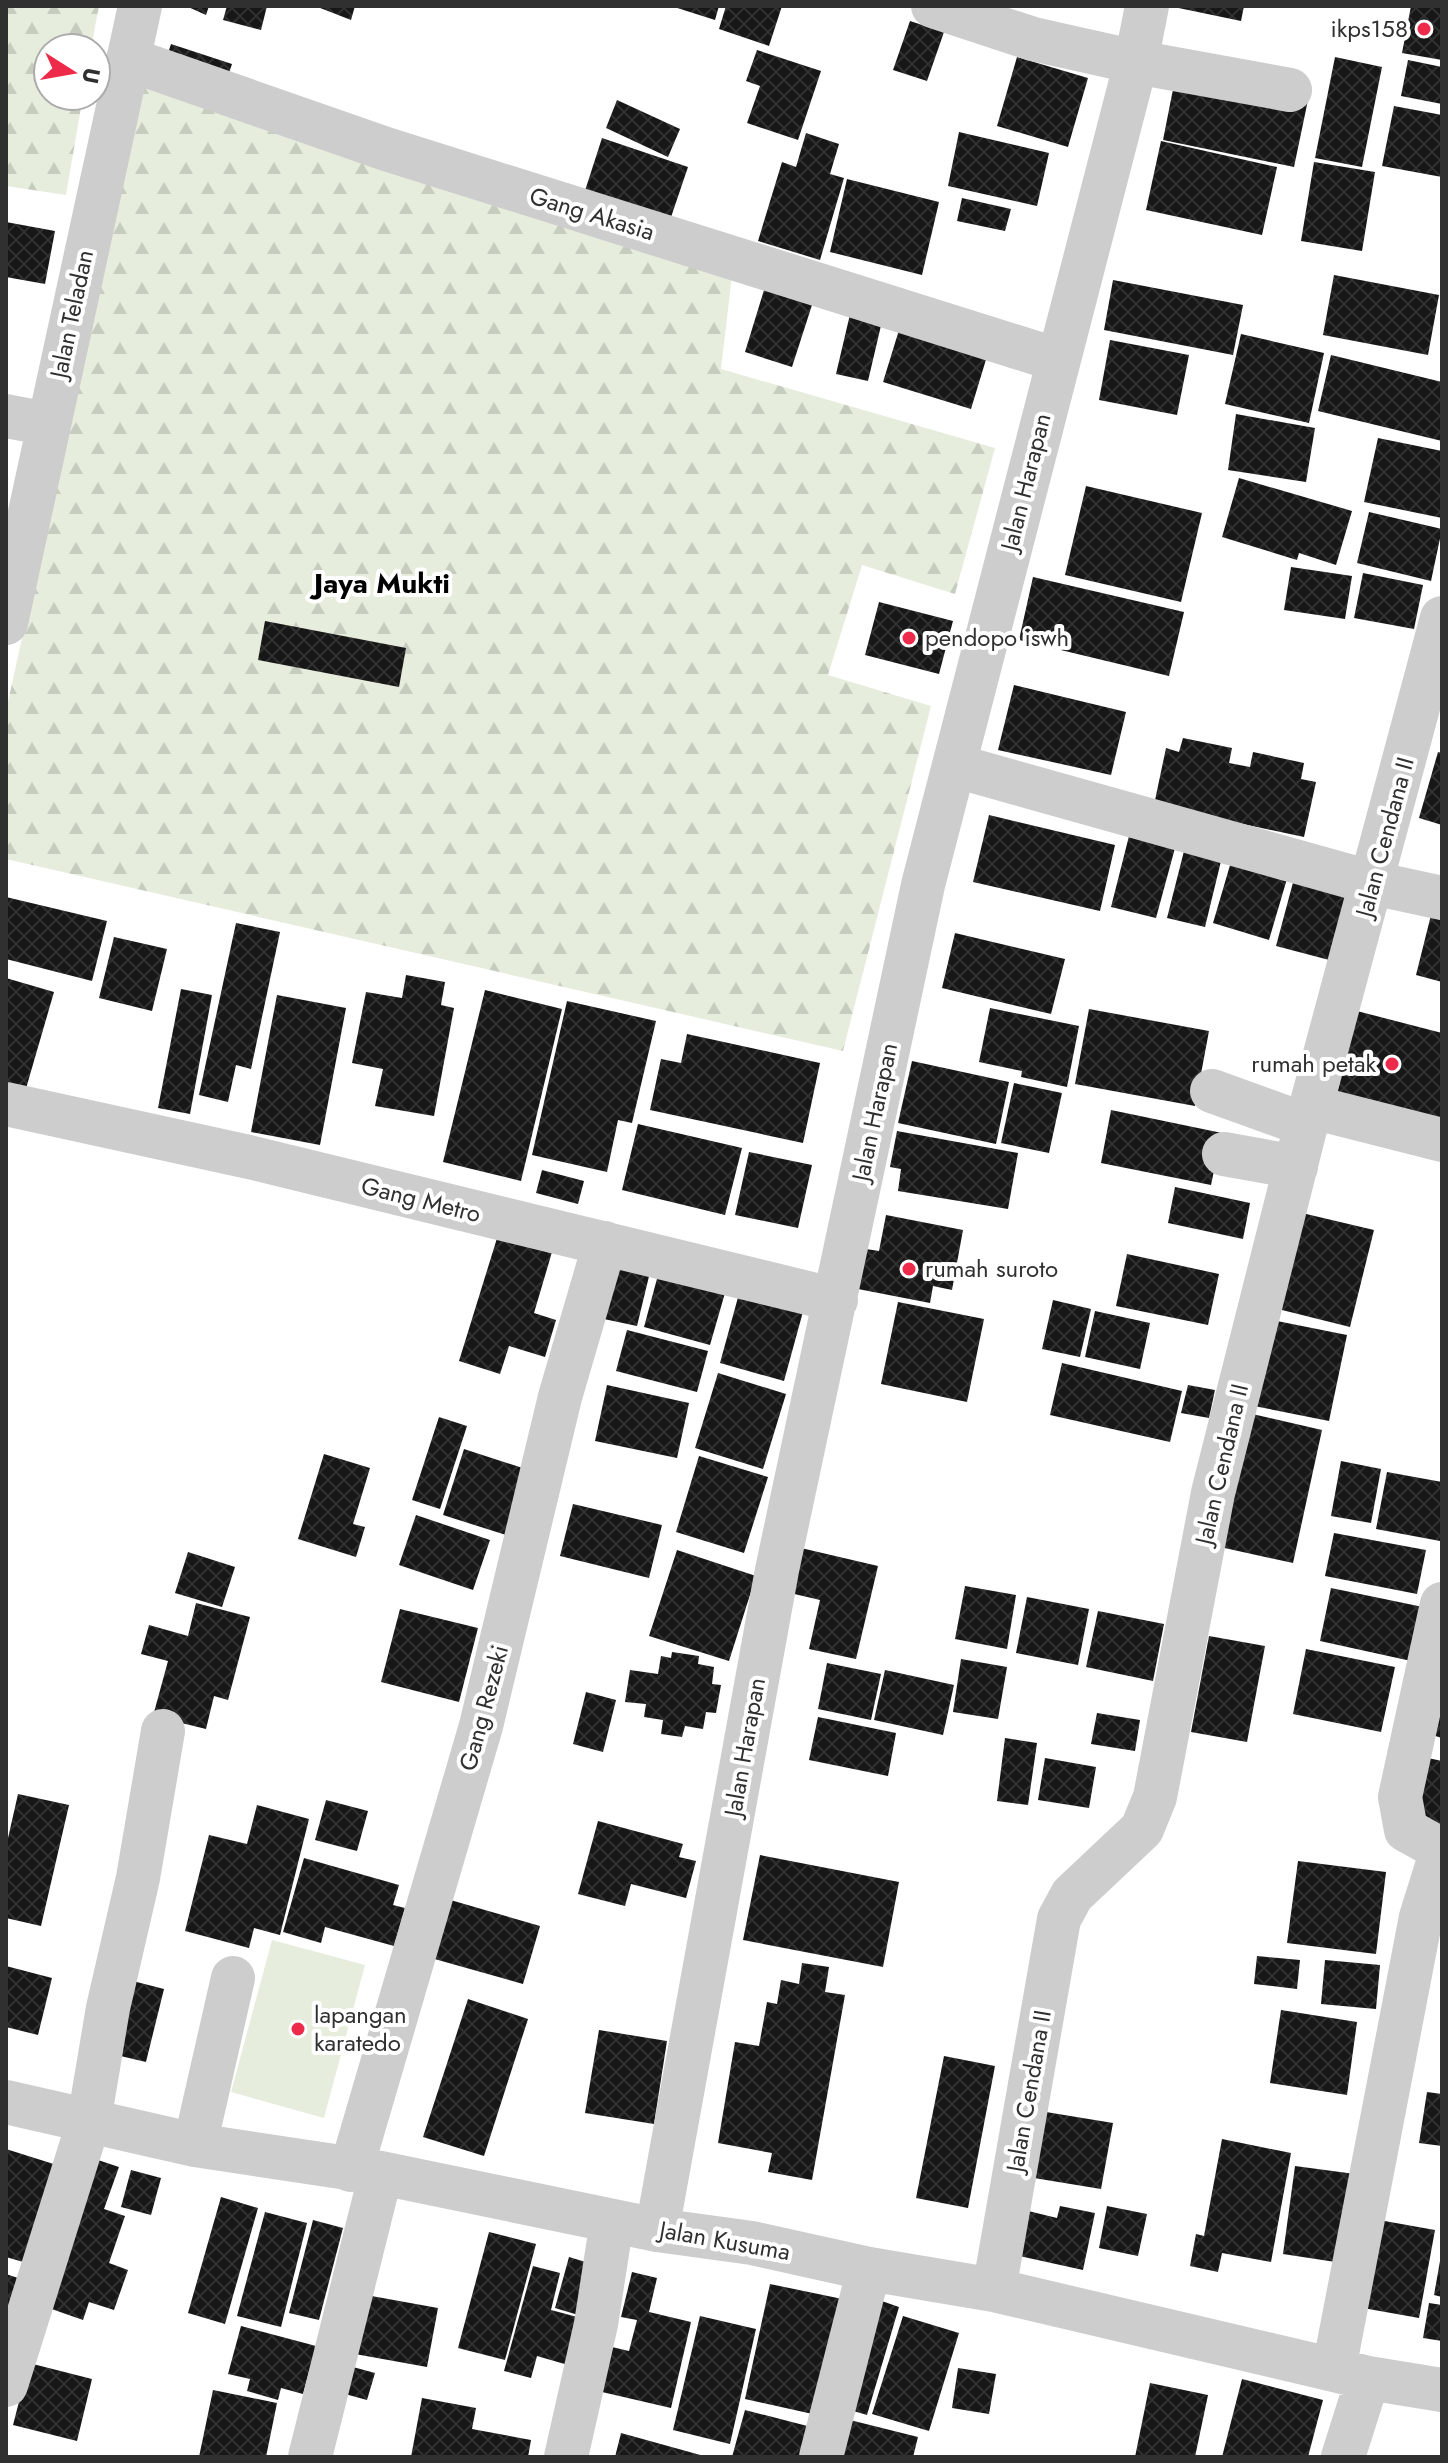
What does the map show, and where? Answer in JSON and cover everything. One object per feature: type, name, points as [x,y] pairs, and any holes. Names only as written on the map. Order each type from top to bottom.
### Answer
[{"type":"street","name":"Jalan Teladan","points":[[6,623],[140,6]]},
{"type":"street","points":[[933,6],[1033,39],[1136,62],[1290,90]]},
{"type":"street","name":"Jalan Harapan","points":[[657,2230],[777,1570],[923,885],[1136,62],[1147,6]]},
{"type":"street","name":"Gang Akasia","points":[[128,59],[386,149],[1058,360]]},
{"type":"street","points":[[6,416],[48,424]]},
{"type":"street","name":"Jalan Cendana II","points":[[994,2290],[1059,1919],[1072,1895],[1142,1829],[1155,1797],[1213,1493],[1309,1116],[1442,618]]},
{"type":"street","points":[[956,766],[1373,883],[1442,898]]},
{"type":"street","points":[[1212,1091],[1309,1116],[1442,1140]]},
{"type":"street","name":"Gang Metro","points":[[6,1104],[249,1157],[836,1300]]},
{"type":"street","points":[[1224,1154],[1296,1167]]},
{"type":"street","name":"Gang Rezeki","points":[[310,2457],[366,2172],[481,1726],[560,1397],[605,1243]]},
{"type":"street","points":[[1343,2457],[1351,2374],[1421,1917],[1442,1850],[1406,1830],[1400,1797],[1442,1604]]},
{"type":"street","points":[[6,2385],[89,2121],[108,2008],[138,1878],[163,1731]]},
{"type":"street","points":[[195,2145],[233,1978]]},
{"type":"street","name":"Jalan Kusuma","points":[[6,2102],[195,2145],[366,2172],[657,2230],[752,2243],[869,2269],[994,2290],[1351,2374],[1442,2390]]},
{"type":"street","points":[[566,2457],[596,2324],[612,2221]]},
{"type":"street","points":[[821,2457],[869,2269]]},
{"type":"green space","points":[[6,6],[99,6],[94,32],[32,32],[32,112],[80,112],[66,195],[6,186]]},
{"type":"green space","points":[[145,75],[733,267],[721,369],[995,448],[955,594],[862,565],[828,675],[931,706],[843,1051],[6,859],[6,711]]},
{"type":"green space","name":"lapangan karatedo","points":[[272,1940],[365,1965],[324,2118],[231,2092]]},
{"type":"building","points":[[186,6],[209,6],[206,15]]},
{"type":"building","points":[[227,6],[267,6],[261,30],[223,20]]},
{"type":"building","points":[[315,6],[355,6],[351,20]]},
{"type":"building","points":[[671,6],[719,6],[715,20]]},
{"type":"building","points":[[726,6],[782,6],[769,46],[719,29]]},
{"type":"building","points":[[1169,6],[1244,6],[1241,21]]},
{"type":"building","name":"ikps158","points":[[1411,6],[1442,6],[1442,60],[1402,53]]},
{"type":"building","points":[[910,21],[944,32],[927,81],[893,70]]},
{"type":"building","points":[[171,44],[232,64],[225,85],[164,65]]},
{"type":"building","points":[[757,50],[821,71],[798,140],[747,123],[760,86],[746,81]]},
{"type":"building","points":[[1017,57],[1088,78],[1068,147],[997,126]]},
{"type":"building","points":[[1335,57],[1382,67],[1362,167],[1315,158]]},
{"type":"building","points":[[1408,60],[1442,67],[1442,104],[1401,96]]},
{"type":"building","points":[[1176,74],[1308,100],[1294,167],[1163,140]]},
{"type":"building","points":[[617,100],[680,129],[668,157],[606,128]]},
{"type":"building","points":[[1394,106],[1442,115],[1442,177],[1382,166]]},
{"type":"building","points":[[959,132],[1049,153],[1037,206],[948,186]]},
{"type":"building","points":[[806,133],[839,144],[830,174],[844,178],[820,260],[758,241],[782,162],[796,167]]},
{"type":"building","points":[[602,138],[688,167],[667,229],[582,200]]},
{"type":"building","points":[[1161,141],[1277,167],[1262,235],[1146,210]]},
{"type":"building","points":[[1314,162],[1375,172],[1362,251],[1301,241]]},
{"type":"building","points":[[847,179],[939,202],[922,275],[830,252]]},
{"type":"building","points":[[962,198],[1011,209],[1005,231],[957,221]]},
{"type":"building","points":[[6,222],[55,231],[45,284],[6,277]]},
{"type":"building","points":[[1334,275],[1439,295],[1428,355],[1323,335]]},
{"type":"building","points":[[1113,280],[1243,305],[1233,355],[1104,330]]},
{"type":"building","points":[[764,290],[812,305],[792,367],[745,352]]},
{"type":"building","points":[[851,310],[883,317],[868,381],[836,374]]},
{"type":"building","points":[[903,317],[991,343],[971,409],[883,382]]},
{"type":"building","points":[[1241,334],[1324,353],[1309,423],[1225,404]]},
{"type":"building","points":[[1110,340],[1189,355],[1177,415],[1099,400]]},
{"type":"building","points":[[1331,355],[1442,382],[1442,441],[1318,411]]},
{"type":"building","points":[[1236,414],[1315,428],[1306,482],[1228,470]]},
{"type":"building","points":[[1378,438],[1442,451],[1442,518],[1364,502]]},
{"type":"building","points":[[1239,478],[1352,511],[1336,565],[1299,553],[1297,560],[1222,537]]},
{"type":"building","points":[[1086,486],[1202,513],[1181,602],[1065,575]]},
{"type":"building","points":[[1369,512],[1442,529],[1431,581],[1357,563]]},
{"type":"building","points":[[1291,567],[1352,576],[1345,619],[1284,610]]},
{"type":"building","points":[[1363,573],[1423,585],[1414,629],[1354,618]]},
{"type":"building","points":[[1033,577],[1184,612],[1169,676],[1019,640]]},
{"type":"building","name":"pendopo iswh","points":[[879,602],[953,621],[939,674],[865,655]]},
{"type":"building","points":[[265,621],[406,648],[399,687],[258,660]]},
{"type":"building","points":[[1014,685],[1126,712],[1111,775],[998,750]]},
{"type":"building","points":[[1183,738],[1232,748],[1229,763],[1250,767],[1253,752],[1304,763],[1301,779],[1316,782],[1304,837],[1154,805],[1166,748],[1179,752]]},
{"type":"building","points":[[1438,752],[1442,753],[1442,825],[1419,818]]},
{"type":"building","points":[[989,815],[1115,845],[1100,911],[973,882]]},
{"type":"building","points":[[1129,836],[1175,848],[1156,918],[1111,907]]},
{"type":"building","points":[[1185,847],[1222,857],[1205,927],[1167,918]]},
{"type":"building","points":[[1233,855],[1289,872],[1269,940],[1213,923]]},
{"type":"building","points":[[1295,875],[1352,890],[1333,961],[1276,946]]},
{"type":"building","points":[[6,897],[107,921],[92,981],[6,959]]},
{"type":"building","points":[[1433,907],[1442,910],[1442,982],[1416,975]]},
{"type":"building","points":[[236,923],[280,932],[251,1069],[236,1065],[228,1102],[199,1095]]},
{"type":"building","points":[[955,933],[1065,959],[1051,1014],[942,988]]},
{"type":"building","points":[[114,937],[167,949],[152,1011],[99,998]]},
{"type":"building","points":[[406,975],[445,982],[441,1005],[454,1008],[434,1116],[375,1106],[383,1069],[352,1063],[366,992],[402,998]]},
{"type":"building","points":[[6,978],[54,992],[25,1092],[6,1087]]},
{"type":"building","points":[[181,989],[212,995],[190,1114],[158,1108]]},
{"type":"building","points":[[485,990],[562,1009],[521,1181],[443,1162]]},
{"type":"building","points":[[277,995],[346,1008],[320,1145],[251,1132]]},
{"type":"building","points":[[567,1001],[656,1021],[632,1123],[618,1120],[607,1172],[532,1155]]},
{"type":"building","points":[[990,1008],[1079,1026],[1067,1087],[1021,1077],[1022,1071],[979,1062]]},
{"type":"building","points":[[1089,1009],[1209,1031],[1195,1106],[1075,1084]]},
{"type":"building","name":"rumah petak","points":[[1357,1011],[1442,1033],[1442,1124],[1334,1095]]},
{"type":"building","points":[[687,1034],[820,1063],[803,1143],[650,1110],[661,1059],[681,1063]]},
{"type":"building","points":[[912,1061],[1009,1082],[996,1144],[898,1123]]},
{"type":"building","points":[[1014,1083],[1062,1093],[1049,1153],[1001,1143]]},
{"type":"building","points":[[1111,1110],[1222,1133],[1211,1185],[1101,1163]]},
{"type":"building","points":[[638,1124],[742,1148],[725,1215],[622,1190]]},
{"type":"building","points":[[897,1131],[1018,1153],[1008,1209],[898,1191],[901,1169],[890,1167]]},
{"type":"building","points":[[749,1152],[812,1165],[798,1228],[735,1215]]},
{"type":"building","points":[[542,1170],[584,1181],[578,1204],[536,1193]]},
{"type":"building","points":[[1175,1187],[1250,1203],[1243,1239],[1168,1223]]},
{"type":"building","points":[[1302,1213],[1374,1230],[1350,1327],[1278,1309]]},
{"type":"building","name":"rumah suroto","points":[[886,1215],[963,1230],[952,1290],[933,1286],[930,1303],[858,1289],[866,1249],[879,1251]]},
{"type":"building","points":[[498,1235],[552,1252],[534,1313],[556,1320],[545,1357],[509,1346],[500,1374],[459,1361]]},
{"type":"building","points":[[1127,1254],[1219,1274],[1208,1325],[1116,1306]]},
{"type":"building","points":[[612,1259],[651,1268],[637,1326],[599,1318]]},
{"type":"building","points":[[658,1275],[725,1293],[710,1345],[644,1327]]},
{"type":"building","points":[[740,1290],[804,1308],[784,1381],[720,1363]]},
{"type":"building","points":[[1053,1300],[1091,1309],[1080,1357],[1042,1349]]},
{"type":"building","points":[[898,1302],[984,1319],[967,1402],[881,1384]]},
{"type":"building","points":[[1095,1311],[1150,1323],[1140,1369],[1085,1357]]},
{"type":"building","points":[[1272,1320],[1347,1335],[1329,1421],[1254,1406]]},
{"type":"building","points":[[627,1330],[708,1351],[697,1392],[616,1371]]},
{"type":"building","points":[[1062,1363],[1182,1391],[1170,1442],[1050,1415]]},
{"type":"building","points":[[718,1373],[786,1394],[763,1469],[695,1448]]},
{"type":"building","points":[[607,1385],[689,1403],[677,1458],[595,1441]]},
{"type":"building","points":[[1188,1385],[1215,1390],[1209,1418],[1181,1413]]},
{"type":"building","points":[[1248,1413],[1322,1430],[1293,1563],[1220,1547]]},
{"type":"building","points":[[439,1417],[467,1426],[440,1509],[412,1500]]},
{"type":"building","points":[[464,1449],[532,1471],[512,1537],[443,1515]]},
{"type":"building","points":[[324,1454],[370,1468],[353,1524],[365,1527],[356,1557],[298,1539]]},
{"type":"building","points":[[699,1456],[768,1477],[744,1553],[676,1532]]},
{"type":"building","points":[[1341,1461],[1381,1469],[1371,1523],[1331,1516]]},
{"type":"building","points":[[1387,1472],[1442,1482],[1440,1541],[1376,1529]]},
{"type":"building","points":[[573,1504],[662,1525],[649,1578],[560,1556]]},
{"type":"building","points":[[416,1515],[490,1540],[473,1590],[399,1565]]},
{"type":"building","points":[[1334,1533],[1426,1550],[1417,1594],[1325,1576]]},
{"type":"building","points":[[801,1548],[878,1566],[856,1659],[809,1649],[820,1600],[790,1593]]},
{"type":"building","points":[[677,1550],[756,1576],[729,1661],[649,1636]]},
{"type":"building","points":[[188,1552],[235,1567],[222,1607],[175,1593]]},
{"type":"building","points":[[965,1586],[1016,1595],[1007,1649],[955,1639]]},
{"type":"building","points":[[1331,1588],[1423,1607],[1411,1661],[1320,1641]]},
{"type":"building","points":[[1027,1597],[1089,1609],[1078,1665],[1016,1653]]},
{"type":"building","points":[[196,1603],[250,1617],[228,1700],[214,1696],[206,1729],[153,1716],[168,1661],[141,1654],[149,1625],[188,1636]]},
{"type":"building","points":[[400,1609],[478,1628],[459,1702],[381,1682]]},
{"type":"building","points":[[1098,1611],[1164,1624],[1153,1681],[1086,1667]]},
{"type":"building","points":[[1209,1636],[1265,1646],[1247,1742],[1191,1732]]},
{"type":"building","points":[[1306,1649],[1395,1667],[1381,1732],[1293,1714]]},
{"type":"building","points":[[672,1652],[699,1656],[698,1664],[714,1667],[712,1684],[721,1685],[716,1713],[706,1712],[703,1729],[685,1726],[682,1737],[661,1734],[663,1720],[644,1717],[646,1704],[625,1702],[630,1670],[658,1674],[661,1656],[671,1658]]},
{"type":"building","points":[[961,1659],[1007,1667],[998,1719],[953,1712]]},
{"type":"building","points":[[827,1663],[881,1674],[871,1720],[818,1709]]},
{"type":"building","points":[[885,1670],[954,1685],[943,1735],[874,1720]]},
{"type":"building","points":[[586,1692],[616,1700],[603,1752],[573,1744]]},
{"type":"building","points":[[1442,1700],[1442,1738],[1432,1735]]},
{"type":"building","points":[[1097,1713],[1140,1720],[1135,1751],[1091,1744]]},
{"type":"building","points":[[818,1717],[896,1733],[888,1776],[809,1760]]},
{"type":"building","points":[[1005,1738],[1037,1743],[1028,1805],[997,1801]]},
{"type":"building","points":[[1045,1758],[1096,1767],[1089,1808],[1038,1800]]},
{"type":"building","points":[[1428,1758],[1442,1761],[1442,1826],[1414,1820]]},
{"type":"building","points":[[18,1794],[69,1805],[41,1926],[6,1918],[6,1847]]},
{"type":"building","points":[[326,1800],[368,1811],[357,1851],[315,1840]]},
{"type":"building","points":[[257,1805],[309,1819],[280,1935],[254,1928],[249,1948],[185,1931],[209,1835],[247,1844]]},
{"type":"building","points":[[598,1821],[683,1844],[679,1857],[696,1861],[686,1898],[631,1884],[625,1906],[578,1894]]},
{"type":"building","points":[[760,1855],[899,1882],[883,1967],[743,1940]]},
{"type":"building","points":[[304,1858],[399,1885],[393,1905],[405,1908],[394,1946],[325,1927],[321,1943],[283,1932]]},
{"type":"building","points":[[1298,1861],[1386,1872],[1376,1954],[1287,1943]]},
{"type":"building","points":[[447,1899],[540,1926],[523,1984],[431,1958]]},
{"type":"building","points":[[1257,1956],[1300,1960],[1297,1989],[1254,1984]]},
{"type":"building","points":[[1325,1960],[1380,1965],[1376,2009],[1321,2004]]},
{"type":"building","points":[[802,1963],[829,1967],[825,1992],[845,1995],[812,2180],[768,2172],[772,2153],[718,2143],[735,2042],[759,2046],[767,2002],[777,2004],[781,1980],[799,1984]]},
{"type":"building","points":[[6,1966],[52,1978],[38,2035],[6,2027]]},
{"type":"building","points":[[129,1980],[164,1989],[146,2062],[112,2054]]},
{"type":"building","points":[[468,1999],[528,2019],[484,2156],[423,2137]]},
{"type":"building","points":[[1281,2010],[1357,2022],[1347,2095],[1270,2083]]},
{"type":"building","points":[[599,2030],[667,2041],[654,2124],[585,2113]]},
{"type":"building","points":[[944,2056],[995,2066],[968,2208],[916,2198]]},
{"type":"building","points":[[1427,2092],[1442,2094],[1442,2146],[1419,2143]]},
{"type":"building","points":[[1046,2112],[1113,2123],[1101,2189],[1034,2178]]},
{"type":"building","points":[[1222,2139],[1291,2153],[1271,2262],[1222,2253],[1218,2272],[1190,2266],[1196,2234],[1204,2236]]},
{"type":"building","points":[[6,2149],[60,2166],[30,2264],[6,2257]]},
{"type":"building","points":[[92,2158],[119,2167],[104,2209],[125,2216],[109,2263],[128,2270],[114,2310],[89,2302],[83,2320],[43,2306]]},
{"type":"building","points":[[1295,2166],[1355,2174],[1342,2263],[1283,2254]]},
{"type":"building","points":[[131,2170],[161,2178],[151,2215],[121,2207]]},
{"type":"building","points":[[221,2197],[258,2208],[225,2324],[188,2313]]},
{"type":"building","points":[[1060,2206],[1095,2213],[1083,2270],[1006,2253],[1016,2208],[1057,2218]]},
{"type":"building","points":[[1107,2206],[1147,2214],[1138,2256],[1099,2248]]},
{"type":"building","points":[[265,2212],[307,2223],[281,2327],[237,2316]]},
{"type":"building","points":[[313,2220],[343,2228],[319,2320],[289,2313]]},
{"type":"building","points":[[1379,2220],[1435,2230],[1419,2318],[1363,2308]]},
{"type":"building","points":[[489,2232],[536,2244],[505,2360],[458,2348]]},
{"type":"building","points":[[569,2257],[599,2266],[585,2317],[555,2308]]},
{"type":"building","points":[[1442,2261],[1442,2297],[1434,2295]]},
{"type":"building","points":[[533,2266],[560,2273],[551,2310],[581,2318],[568,2365],[537,2356],[531,2378],[504,2371]]},
{"type":"building","points":[[632,2272],[657,2278],[649,2312],[691,2322],[671,2408],[602,2392],[612,2347],[629,2351],[637,2320],[621,2317]]},
{"type":"building","points":[[6,2274],[24,2280],[14,2314],[6,2311]]},
{"type":"building","points":[[770,2284],[852,2301],[826,2417],[745,2399]]},
{"type":"building","points":[[366,2295],[438,2308],[427,2367],[355,2354]]},
{"type":"building","points":[[876,2299],[899,2307],[867,2415],[843,2408]]},
{"type":"building","points":[[1429,2303],[1442,2305],[1442,2341],[1423,2338]]},
{"type":"building","points":[[700,2316],[756,2329],[730,2444],[673,2430]]},
{"type":"building","points":[[903,2316],[959,2333],[929,2431],[872,2414]]},
{"type":"building","points":[[241,2326],[316,2346],[303,2394],[281,2388],[278,2400],[247,2391],[250,2379],[228,2374]]},
{"type":"building","points":[[29,2363],[92,2379],[77,2441],[13,2425]]},
{"type":"building","points":[[342,2364],[375,2373],[367,2400],[334,2391]]},
{"type":"building","points":[[958,2368],[996,2374],[989,2414],[952,2408]]},
{"type":"building","points":[[1242,2379],[1323,2400],[1308,2457],[1222,2457]]},
{"type":"building","points":[[1150,2383],[1208,2395],[1195,2457],[1135,2457]]},
{"type":"building","points":[[213,2390],[277,2403],[266,2457],[199,2457]]},
{"type":"building","points":[[422,2398],[476,2408],[472,2429],[531,2440],[528,2457],[411,2457]]},
{"type":"building","points":[[745,2410],[815,2428],[807,2457],[732,2457]]},
{"type":"building","points":[[842,2418],[918,2437],[913,2457],[831,2457]]},
{"type":"building","points":[[621,2433],[704,2456],[704,2457],[615,2457]]},
{"type":"place","name":"ikps158","points":[[1424,29]]},
{"type":"place","name":"pendopo iswh","points":[[909,638]]},
{"type":"place","name":"rumah petak","points":[[1392,1064]]},
{"type":"place","name":"rumah suroto","points":[[909,1269]]},
{"type":"place","name":"lapangan karatedo","points":[[298,2029]]},
{"type":"district","name":"Jaya Mukti","points":[[382,583]]}]
